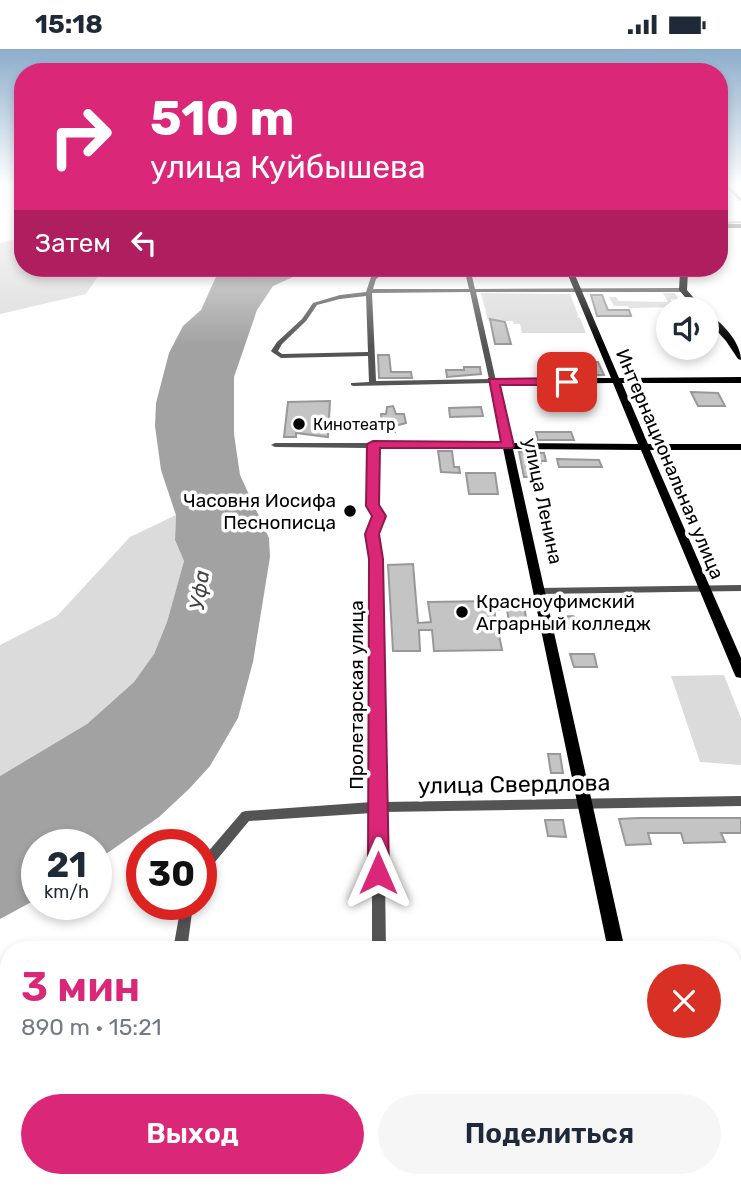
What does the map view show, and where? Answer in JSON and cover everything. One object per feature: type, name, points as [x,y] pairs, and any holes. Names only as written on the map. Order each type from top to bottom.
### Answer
[{"type":"main road","name":"Интернациональная улица","points":[[572,277],[741,673]]},
{"type":"main road","points":[[684,277],[683,290],[689,297]]},
{"type":"main road","points":[[719,328],[730,339],[741,357]]},
{"type":"main road","points":[[493,381],[741,380]]},
{"type":"main road","name":"улица Ленина","points":[[493,381],[615,941]]},
{"type":"main road","points":[[508,446],[741,447]]},
{"type":"street","points":[[373,384],[370,293],[375,277]]},
{"type":"street","name":"улица Ленина","points":[[469,277],[493,381]]},
{"type":"street","points":[[370,354],[281,356],[275,353],[277,345],[304,320],[315,304],[340,297],[370,293],[471,290],[683,290]]},
{"type":"street","points":[[353,384],[493,381]]},
{"type":"street","name":"Пролетарская улица","points":[[373,444],[373,506],[379,516],[372,534],[376,559],[379,941]]},
{"type":"street","points":[[275,445],[508,446]]},
{"type":"street","points":[[539,591],[741,588]]},
{"type":"street","name":"улица Свердлова","points":[[217,851],[246,816],[378,807],[741,801]]},
{"type":"street","points":[[181,941],[185,920]]},
{"type":"shaded area","points":[[14,240],[14,277],[97,277],[86,294],[0,314],[0,243]]},
{"type":"shaded area","points":[[481,293],[570,294],[577,317],[580,318],[586,333],[522,333],[520,324],[514,324],[513,321],[488,321]]},
{"type":"shaded area","points":[[663,293],[675,293],[677,297],[665,297]]},
{"type":"shaded area","points":[[609,297],[616,297],[619,301],[656,302],[656,308],[614,306]]},
{"type":"shaded area","points":[[176,515],[175,540],[184,561],[167,622],[154,654],[134,682],[87,724],[0,776],[0,645],[57,616],[130,537]]},
{"type":"shaded area","points":[[724,675],[741,718],[741,765],[700,762],[671,676]]},
{"type":"water","name":"Уфа","points":[[216,277],[293,277],[273,286],[257,310],[234,377],[234,434],[240,475],[269,538],[270,557],[253,662],[238,718],[210,766],[189,789],[142,829],[126,829],[126,840],[112,850],[112,829],[21,829],[21,908],[0,919],[0,776],[87,724],[134,682],[154,654],[167,622],[184,561],[175,540],[176,515],[161,470],[155,426],[156,403],[169,353],[183,326],[201,310]]},
{"type":"building","points":[[591,295],[602,295],[608,310],[629,310],[631,316],[597,316]]},
{"type":"building","points":[[490,319],[505,322],[511,344],[495,344]]},
{"type":"building","points":[[378,355],[389,355],[391,372],[411,372],[412,378],[379,378]]},
{"type":"building","points":[[586,362],[598,362],[604,375],[561,375],[558,368],[588,368]]},
{"type":"building","points":[[464,367],[480,367],[481,374],[447,377],[446,370],[464,370]]},
{"type":"building","points":[[691,392],[718,393],[725,406],[698,406]]},
{"type":"building","points":[[330,401],[328,437],[296,433],[296,437],[284,437],[288,402]]},
{"type":"building","points":[[393,406],[396,414],[404,414],[406,423],[395,426],[395,432],[387,432],[387,426],[382,426],[381,414],[386,414],[387,407]]},
{"type":"building","points":[[481,407],[483,416],[450,417],[449,408]]},
{"type":"building","points":[[536,432],[571,432],[574,440],[538,440]]},
{"type":"building","points":[[438,451],[452,451],[454,467],[459,467],[460,473],[441,472]]},
{"type":"building","points":[[519,452],[544,453],[546,461],[540,461],[541,465],[538,465],[541,477],[524,477]]},
{"type":"building","points":[[557,459],[599,460],[602,467],[559,467]]},
{"type":"building","points":[[466,473],[495,473],[498,494],[469,494]]},
{"type":"building","name":"Красноуфимский Аграрный колледж","points":[[413,564],[418,623],[431,622],[428,602],[493,601],[523,602],[527,622],[509,622],[507,609],[494,610],[502,650],[434,651],[432,630],[419,630],[420,651],[393,651],[388,565]]},
{"type":"building","points":[[573,616],[578,620],[590,620],[592,628],[562,628],[559,617]]},
{"type":"building","points":[[570,654],[594,654],[597,667],[574,667]]},
{"type":"building","points":[[548,754],[560,754],[563,773],[551,773]]},
{"type":"building","points":[[741,818],[741,833],[721,833],[725,842],[684,843],[681,833],[648,833],[651,844],[626,845],[619,819]]},
{"type":"building","points":[[545,820],[563,820],[566,837],[548,836]]},
{"type":"place","name":"Кинотеатр","points":[[299,424]]},
{"type":"place","name":"Часовня Иосифа Песнописца","points":[[350,511]]},
{"type":"place","name":"Красноуфимский Аграрный колледж","points":[[462,612]]},
{"type":"route","points":[[378,873],[376,559],[372,534],[379,516],[373,506],[373,444],[508,446],[493,381],[567,382]]}]
